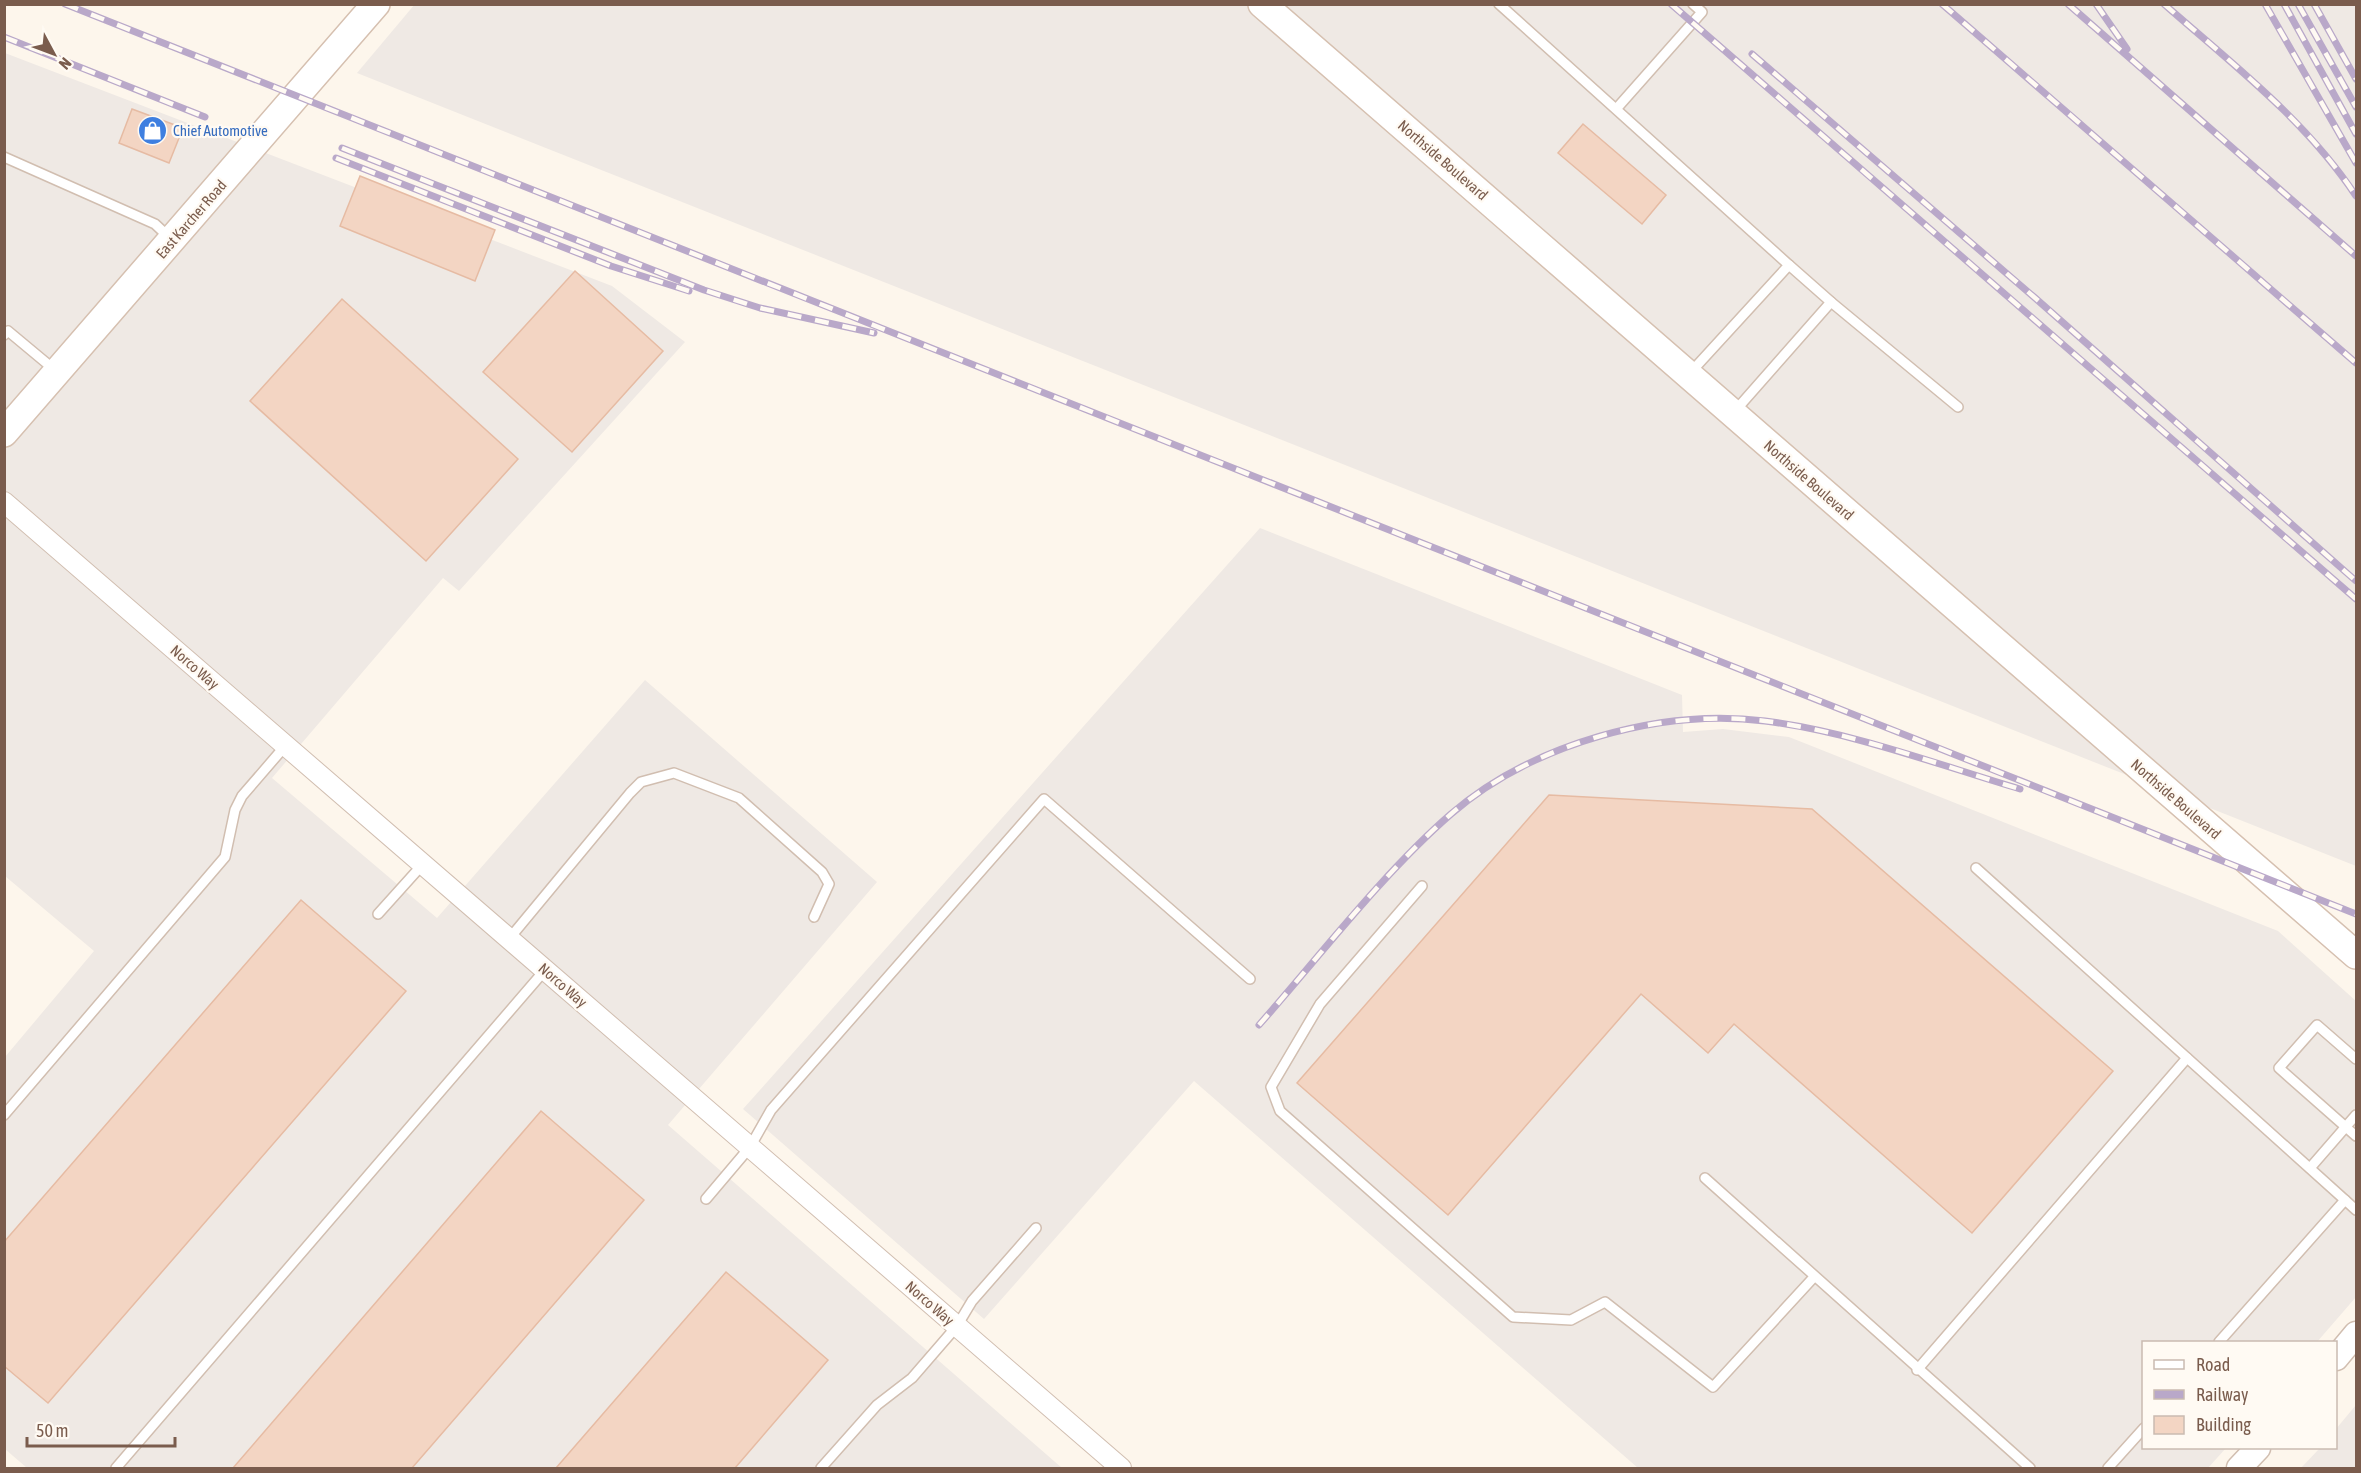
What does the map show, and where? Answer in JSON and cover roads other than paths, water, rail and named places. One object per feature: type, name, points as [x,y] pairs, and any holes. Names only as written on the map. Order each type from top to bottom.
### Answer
[{"type":"main road","name":"East Karcher Road","points":[[4,433],[376,4]]},
{"type":"main road","name":"Northside Boulevard","points":[[1262,4],[2356,955]]},
{"type":"street","name":"Norco Way","points":[[4,502],[1121,1468]]},
{"type":"street","points":[[2337,1357],[2356,1334]]},
{"type":"street","points":[[2239,1468],[2257,1449]]},
{"type":"lane","points":[[1499,4],[1831,302],[1958,407]]},
{"type":"lane","points":[[1617,108],[1706,8],[1694,4]]},
{"type":"lane","points":[[4,157],[154,224],[172,240]]},
{"type":"lane","points":[[1689,375],[1789,265]]},
{"type":"lane","points":[[1733,413],[1831,302]]},
{"type":"lane","points":[[6,330],[58,372]]},
{"type":"lane","points":[[4,1115],[225,857],[235,810],[242,796],[286,745]]},
{"type":"lane","points":[[509,939],[630,793],[641,782],[674,774],[739,798],[822,872],[829,884],[814,917]]},
{"type":"lane","points":[[706,1199],[750,1147],[771,1110],[1044,799],[1250,979]]},
{"type":"lane","points":[[378,914],[423,864]]},
{"type":"lane","points":[[1976,868],[2356,1210]]},
{"type":"lane","points":[[1422,886],[1320,1004],[1270,1087],[1280,1111],[1513,1317],[1571,1320],[1605,1302],[1713,1388],[1814,1277]]},
{"type":"lane","points":[[116,1468],[545,970]]},
{"type":"lane","points":[[2356,1059],[2317,1025],[2279,1068],[2356,1136]]},
{"type":"lane","points":[[1917,1370],[2187,1058]]},
{"type":"lane","points":[[2310,1168],[2356,1115]]},
{"type":"lane","points":[[1705,1178],[1917,1370],[2030,1468]]},
{"type":"lane","points":[[2220,1341],[2345,1200]]},
{"type":"lane","points":[[821,1468],[878,1405],[912,1378],[957,1326],[972,1301],[1036,1228]]},
{"type":"lane","points":[[2108,1468],[2142,1430]]},
{"type":"railway","points":[[65,4],[2356,914]]},
{"type":"railway","points":[[1671,4],[2356,599]]},
{"type":"railway","points":[[1942,4],[2356,363]]},
{"type":"railway","points":[[2068,4],[2356,256]]},
{"type":"railway","points":[[2096,4],[2127,49]]},
{"type":"railway","points":[[2164,4],[2291,117],[2336,168],[2356,196]]},
{"type":"railway","points":[[2265,4],[2356,163]]},
{"type":"railway","points":[[2284,4],[2356,134]]},
{"type":"railway","points":[[2298,4],[2356,107]]},
{"type":"railway","points":[[2314,4],[2356,79]]},
{"type":"railway","points":[[4,37],[205,117]]},
{"type":"railway","points":[[1752,54],[2034,297],[2356,581]]},
{"type":"railway","points":[[342,148],[704,290],[760,308],[874,333]]},
{"type":"railway","points":[[336,158],[611,266],[689,291]]},
{"type":"railway","points":[[1259,1025],[1376,889],[1451,814],[1483,789],[1519,768],[1558,750],[1599,736],[1641,726],[1683,720],[1725,718],[1765,721],[1862,741],[2020,789]]},
{"type":"place","name":"Chief Automotive","points":[[152,130]]}]
